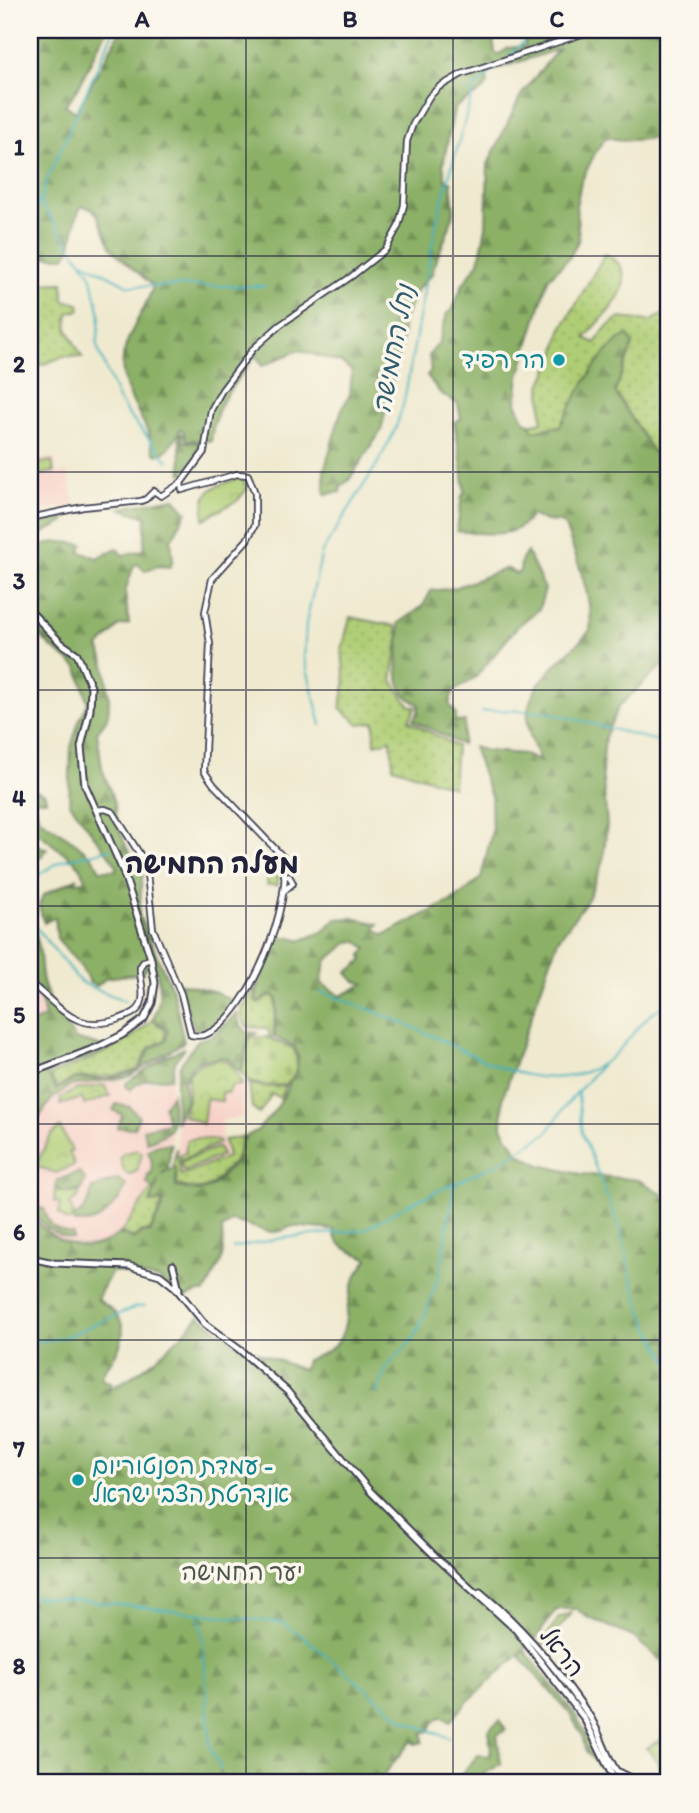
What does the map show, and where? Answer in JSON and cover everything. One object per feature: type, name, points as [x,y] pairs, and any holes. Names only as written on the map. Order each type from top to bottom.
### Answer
[{"type":"main road","points":[[30,611],[61,643],[77,654],[91,687],[90,710],[81,747],[85,785],[116,852],[152,959],[155,984],[152,1003],[144,1019],[122,1035],[30,1073]]},
{"type":"main road","points":[[30,1258],[54,1263],[129,1266],[160,1275],[181,1295]]},
{"type":"main road","points":[[173,1265],[181,1295]]},
{"type":"main road","name":"הראל","points":[[181,1295],[205,1324],[287,1391],[350,1469],[435,1556],[519,1634],[588,1725],[617,1783]]},
{"type":"main road","name":"הראל","points":[[444,1564],[523,1630],[589,1715],[620,1777],[629,1783]]},
{"type":"main road","points":[[616,1769],[641,1783]]},
{"type":"main road","points":[[617,1783],[629,1783]]},
{"type":"street","points":[[30,519],[83,507],[128,500],[141,501],[154,491],[161,496],[181,483],[204,452],[214,405],[222,390],[253,349],[280,325],[352,276],[386,249],[398,227],[404,205],[407,141],[413,124],[429,97],[439,87],[462,74],[594,30]]},
{"type":"street","points":[[95,811],[113,811],[146,864],[153,929],[181,994],[191,1035],[206,1034],[246,995],[268,947],[284,876],[283,857],[214,785],[204,771],[210,644],[205,612],[212,579],[247,540],[255,524],[251,478],[237,474],[182,490],[181,483]]},
{"type":"street","points":[[282,893],[293,883],[289,876],[284,876]]},
{"type":"street","points":[[30,983],[71,1018],[94,1024],[108,1022],[137,1011],[142,1004],[140,967],[144,961],[152,959]]},
{"type":"shaded area","points":[[55,457],[56,473],[68,472],[75,506],[30,515],[30,462]]},
{"type":"shaded area","points":[[30,988],[37,994],[44,1018],[30,1021]]},
{"type":"shaded area","points":[[228,1060],[241,1078],[243,1117],[222,1120],[221,1133],[226,1156],[180,1174],[176,1126],[187,1100],[185,1083],[188,1074],[199,1063]]},
{"type":"shaded area","points":[[171,1079],[171,1141],[148,1148],[151,1171],[150,1175],[147,1174],[147,1183],[150,1189],[121,1233],[100,1244],[80,1245],[60,1239],[46,1230],[30,1211],[30,1133],[41,1113],[57,1095],[72,1087],[122,1080],[128,1092],[141,1084]]},
{"type":"green space","name":"יער החמישה","points":[[30,30],[108,30],[78,87],[65,105],[76,112],[121,30],[501,30],[493,38],[495,53],[499,54],[509,48],[525,46],[526,30],[669,30],[669,132],[638,140],[606,137],[594,155],[581,182],[576,206],[579,239],[570,257],[548,279],[519,376],[516,403],[533,431],[560,426],[598,362],[628,335],[633,344],[615,392],[653,452],[669,458],[669,659],[619,706],[605,737],[602,770],[607,824],[603,862],[588,899],[558,940],[503,1097],[502,1127],[518,1153],[540,1165],[580,1174],[639,1180],[661,1193],[669,1205],[669,1436],[663,1441],[669,1454],[669,1667],[633,1637],[585,1616],[577,1609],[560,1609],[555,1611],[535,1640],[469,1700],[450,1722],[442,1716],[433,1723],[429,1731],[422,1733],[423,1742],[415,1744],[411,1741],[382,1777],[371,1783],[30,1783],[30,1212],[51,1234],[81,1246],[101,1244],[120,1233],[134,1239],[141,1233],[150,1232],[163,1207],[163,1201],[151,1203],[158,1180],[155,1189],[147,1184],[152,1162],[148,1151],[165,1144],[171,1144],[168,1168],[161,1175],[167,1170],[176,1169],[176,1187],[197,1191],[210,1188],[237,1161],[241,1143],[258,1130],[276,1109],[297,1072],[298,1057],[295,1047],[275,1037],[277,998],[271,994],[257,1003],[256,1000],[259,983],[277,938],[292,937],[300,941],[322,932],[336,919],[354,918],[379,924],[375,929],[384,935],[457,898],[481,878],[492,831],[491,797],[473,747],[524,754],[540,762],[531,739],[528,710],[532,696],[548,672],[590,630],[589,606],[583,578],[565,526],[560,522],[546,521],[531,515],[517,529],[508,532],[488,534],[457,531],[462,495],[465,494],[454,422],[461,419],[458,404],[440,393],[427,375],[431,371],[429,355],[439,343],[447,313],[452,311],[463,284],[479,262],[486,227],[488,164],[521,95],[558,49],[486,73],[488,84],[454,109],[443,165],[446,181],[451,181],[454,210],[449,229],[433,273],[417,290],[404,319],[401,348],[381,431],[349,480],[341,486],[340,492],[325,494],[324,471],[341,411],[350,394],[352,371],[342,363],[299,350],[262,366],[256,355],[221,404],[211,441],[186,440],[183,430],[180,429],[183,442],[200,443],[194,461],[182,474],[179,433],[168,449],[158,455],[154,453],[148,432],[124,380],[123,357],[126,345],[153,286],[111,247],[97,214],[82,206],[65,257],[39,257],[31,250]],"holes":[[[356,941],[367,948],[362,955],[363,960],[347,973],[353,980],[364,984],[341,996],[321,983],[326,961],[349,942]],[[231,1221],[269,1232],[291,1226],[334,1230],[341,1245],[368,1259],[353,1283],[345,1324],[338,1341],[321,1354],[306,1360],[304,1369],[300,1369],[237,1344],[199,1316],[157,1358],[108,1390],[112,1383],[103,1380],[102,1374],[120,1345],[123,1329],[115,1313],[97,1299],[112,1271],[159,1279],[182,1298],[205,1292],[221,1262],[222,1229]]]},
{"type":"green space","points":[[30,252],[33,256],[31,284],[63,283],[64,300],[79,304],[80,310],[68,313],[67,329],[82,357],[65,356],[30,369]]},
{"type":"green space","points":[[605,254],[618,263],[624,273],[623,284],[612,307],[585,338],[595,343],[605,329],[618,318],[651,321],[669,311],[669,458],[653,452],[615,392],[633,344],[619,339],[594,369],[560,426],[533,431],[529,425],[542,422],[541,386],[555,355],[561,330]]},
{"type":"green space","points":[[52,461],[54,472],[33,476],[33,481],[30,481],[30,465]]},
{"type":"green space","points":[[242,477],[247,489],[238,500],[204,519],[207,493],[217,486]]},
{"type":"green space","points":[[174,498],[187,512],[171,540],[173,560],[170,567],[158,566],[145,571],[138,564],[134,565],[125,592],[129,624],[119,626],[99,647],[109,692],[107,718],[97,732],[102,768],[115,805],[117,824],[127,848],[143,869],[139,915],[173,991],[184,1042],[140,1070],[150,1049],[166,1040],[168,1030],[153,1018],[160,992],[155,964],[146,968],[143,973],[106,978],[97,986],[90,983],[81,967],[57,938],[55,917],[44,923],[39,906],[43,895],[78,878],[73,882],[86,881],[79,866],[68,855],[42,835],[30,835],[30,787],[45,794],[46,800],[33,800],[39,818],[77,844],[92,857],[100,870],[116,870],[117,866],[69,802],[71,747],[88,703],[78,668],[51,647],[30,625],[30,557],[43,546],[55,542],[83,544],[80,552],[97,558],[117,548],[122,555],[144,550],[146,517],[120,508]]},
{"type":"green space","points":[[65,517],[64,522],[30,540],[30,527]]},
{"type":"green space","points":[[527,552],[545,589],[539,609],[518,626],[476,677],[453,692],[449,704],[456,714],[455,722],[465,721],[462,745],[413,720],[418,713],[419,704],[409,698],[399,682],[398,624],[423,606],[431,591],[454,588],[507,568],[516,574],[520,571],[521,561]]},
{"type":"green space","points":[[350,617],[395,626],[399,634],[392,680],[409,705],[416,707],[409,721],[456,746],[453,787],[393,767],[391,740],[375,744],[374,722],[359,724],[340,708],[345,685],[342,650]]},
{"type":"green space","points":[[30,842],[47,849],[41,857],[30,859]]},
{"type":"green space","points":[[267,868],[278,868],[278,885],[267,885]]},
{"type":"green space","points":[[30,926],[39,947],[42,977],[49,998],[75,1039],[110,1049],[46,1073],[56,1090],[75,1079],[106,1079],[137,1072],[128,1077],[70,1086],[51,1100],[30,1131],[30,1023],[45,1018],[38,986],[30,981]]},
{"type":"green space","points":[[179,983],[216,992],[234,1002],[214,1024],[198,1031],[194,1028]]},
{"type":"green space","points":[[257,984],[254,999],[257,1004],[271,995],[276,999],[273,1037],[269,1036],[266,1028],[248,1027],[243,1020],[241,1010]]},
{"type":"green space","points":[[237,1013],[246,1032],[258,1033],[249,1036],[240,1072],[223,1057],[199,1061],[192,1066],[184,1081],[186,1100],[176,1123],[176,1082],[180,1065],[198,1040],[213,1036]]},
{"type":"green space","points":[[152,1020],[166,1030],[165,1040],[149,1048],[137,1070],[110,1076],[74,1078],[57,1088],[50,1075],[117,1046]]},
{"type":"green space","points":[[250,1037],[266,1037],[293,1048],[296,1068],[286,1085],[268,1086],[249,1082],[242,1073]]},
{"type":"green space","points":[[185,1048],[176,1059],[171,1078],[144,1081],[130,1090],[126,1087],[126,1083],[166,1056]]},
{"type":"green space","points":[[221,1059],[235,1070],[242,1085],[232,1086],[228,1093],[222,1092],[222,1101],[206,1099],[203,1124],[183,1115],[188,1100],[188,1075],[199,1064]]},
{"type":"green space","points":[[249,1084],[286,1086],[281,1098],[272,1094],[259,1114],[252,1108]]},
{"type":"green space","points":[[104,1085],[110,1096],[84,1105],[82,1098],[60,1105],[61,1098],[75,1090]]},
{"type":"green space","points":[[172,1094],[172,1126],[164,1134],[147,1142],[143,1129],[168,1123],[164,1106]]},
{"type":"green space","points":[[116,1104],[130,1107],[139,1117],[134,1128],[118,1128],[122,1115],[113,1110]]},
{"type":"green space","points":[[60,1127],[72,1151],[69,1152],[75,1165],[56,1173],[35,1166],[51,1135]]},
{"type":"green space","points":[[244,1137],[236,1161],[211,1185],[197,1189],[177,1185],[176,1168],[173,1167],[176,1148],[181,1175],[228,1157],[224,1140]]},
{"type":"green space","points":[[187,1140],[218,1140],[219,1143],[181,1160],[180,1155],[185,1153]]},
{"type":"green space","points":[[218,1147],[222,1155],[184,1171],[180,1162]]},
{"type":"green space","points":[[138,1150],[142,1153],[137,1171],[129,1175],[124,1171],[120,1157],[124,1153]]},
{"type":"green space","points":[[79,1172],[85,1179],[81,1190],[63,1191],[56,1188],[58,1180]]},
{"type":"green space","points":[[118,1179],[126,1185],[108,1212],[91,1222],[74,1223],[73,1218],[87,1205],[92,1188]]},
{"type":"green space","points":[[55,1190],[80,1192],[78,1198],[70,1204],[74,1215],[71,1221],[59,1214],[60,1204],[54,1201]]},
{"type":"green space","points":[[151,1190],[155,1190],[150,1203],[162,1201],[150,1231],[141,1231],[133,1238],[121,1233]]},
{"type":"green space","points":[[34,1207],[44,1209],[53,1227],[73,1234],[73,1239],[60,1235],[43,1224]]},
{"type":"green space","points":[[572,1613],[541,1648],[540,1645],[559,1618]]},
{"type":"green space","points":[[525,1651],[577,1717],[606,1775],[586,1751],[582,1735],[570,1714],[519,1656]]},
{"type":"green space","points":[[500,1720],[506,1730],[497,1735],[501,1764],[484,1774],[476,1783],[468,1783],[462,1773],[478,1755],[489,1756],[491,1749],[488,1730]]},
{"type":"green space","points":[[669,1735],[669,1783],[658,1783],[658,1764],[646,1748]]},
{"type":"waterway","points":[[30,231],[47,180],[114,30]]},
{"type":"waterway","name":"נחל החמישה","points":[[507,58],[536,30]]},
{"type":"waterway","points":[[665,30],[669,45]]},
{"type":"waterway","name":"נחל החמישה","points":[[321,725],[304,657],[306,623],[322,552],[379,461],[395,430],[404,402],[437,219],[474,88],[500,64]]},
{"type":"waterway","points":[[40,202],[91,275],[100,315],[97,346],[117,397],[127,413],[168,461]]},
{"type":"waterway","points":[[83,262],[129,286],[265,286]]},
{"type":"waterway","points":[[482,712],[547,712],[669,744]]},
{"type":"waterway","points":[[30,880],[61,861],[111,849]]},
{"type":"waterway","points":[[30,920],[80,982],[125,1001]]},
{"type":"waterway","points":[[321,992],[400,1022],[490,1063],[534,1076],[557,1078],[579,1074],[602,1064],[616,1053],[651,1014],[669,1003]]},
{"type":"waterway","points":[[233,1248],[283,1238],[364,1230],[407,1205],[499,1163],[547,1133],[566,1105],[603,1063]]},
{"type":"waterway","points":[[578,1094],[582,1133],[621,1232],[633,1285],[647,1323],[669,1363]]},
{"type":"waterway","points":[[376,1393],[387,1367],[413,1339],[423,1320],[440,1271],[454,1186]]},
{"type":"waterway","points":[[30,1343],[65,1337],[136,1307],[145,1306]]},
{"type":"waterway","points":[[30,1597],[283,1623],[304,1637],[403,1720],[449,1738]]},
{"type":"waterway","points":[[199,1617],[210,1747],[221,1770]]},
{"type":"place","name":"הר רפיד","points":[[559,360]]},
{"type":"place","name":"עמדת הסנטוריום - אנדרטת הצבי ישראל","points":[[78,1480]]},
{"type":"district","name":"מעלה החמישה","points":[[212,863]]}]
